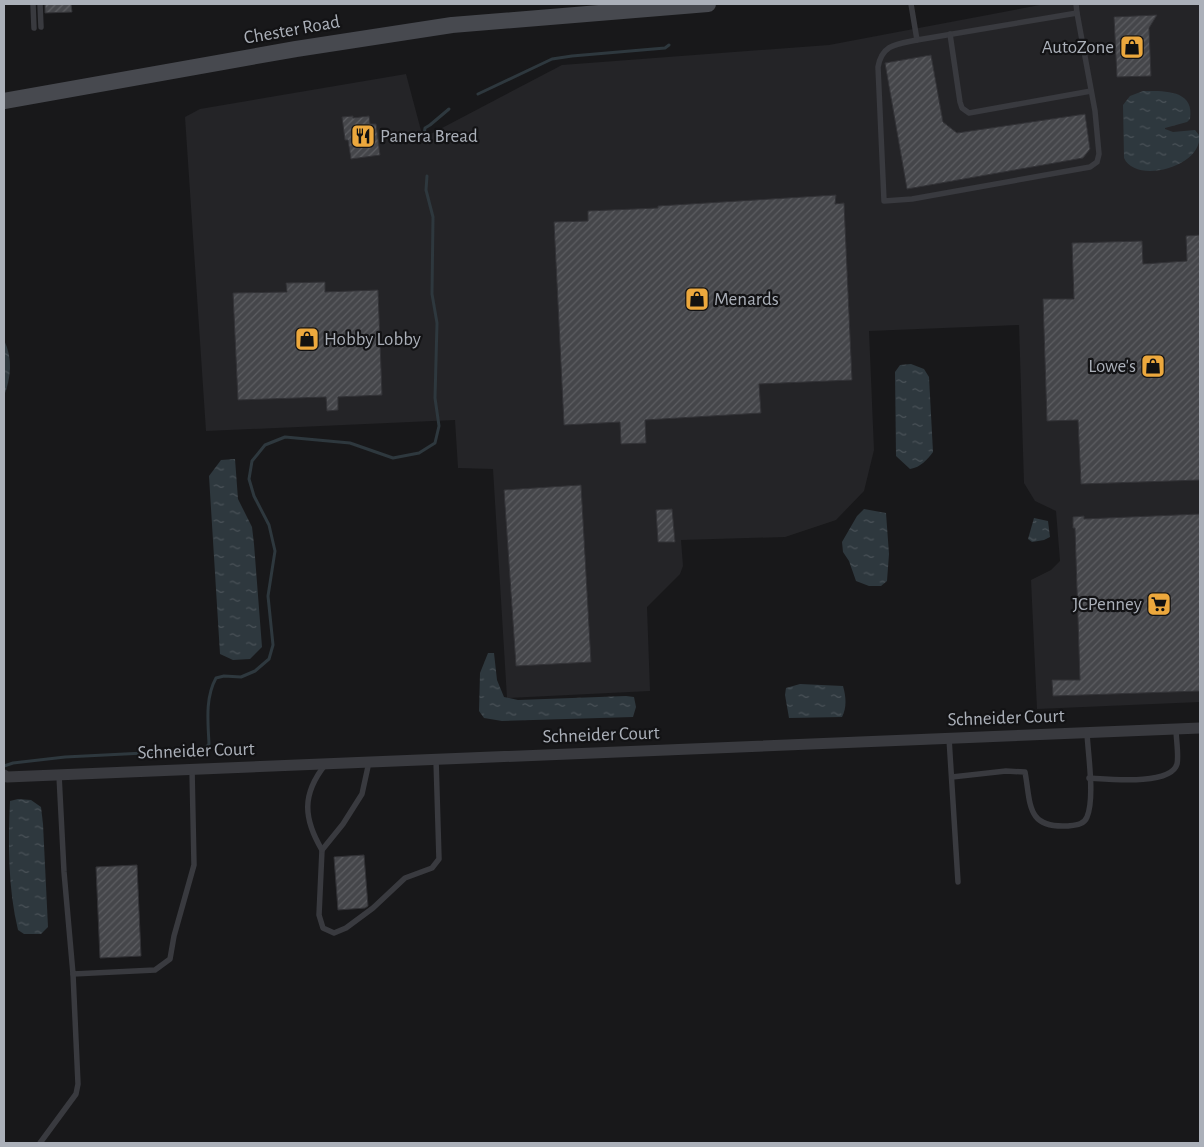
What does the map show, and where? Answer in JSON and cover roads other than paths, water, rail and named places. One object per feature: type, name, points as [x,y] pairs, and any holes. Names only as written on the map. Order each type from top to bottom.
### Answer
[{"type":"street","name":"Chester Road","points":[[4,101],[296,49],[452,25],[708,4]]},
{"type":"street","name":"Schneider Court","points":[[4,775],[8,777],[59,775],[1200,728]]},
{"type":"lane","points":[[33,4],[37,27],[40,4]]},
{"type":"lane","points":[[911,4],[917,40]]},
{"type":"lane","points":[[1076,4],[1078,13],[1091,91],[1099,154],[1097,162],[1090,167],[912,199],[884,201],[878,67],[880,58],[890,46],[1078,13]]},
{"type":"lane","points":[[950,34],[960,102],[962,108],[969,113],[1091,91]]},
{"type":"lane","points":[[1089,778],[1132,780],[1165,776],[1177,765],[1176,729]]},
{"type":"lane","points":[[952,777],[1006,771],[1025,772],[1032,813],[1039,820],[1050,825],[1081,824],[1086,818],[1090,802],[1087,733]]},
{"type":"lane","points":[[949,738],[958,882]]},
{"type":"lane","points":[[325,764],[315,776],[310,787],[307,819],[322,850],[319,915],[323,928],[334,933],[346,928],[374,908],[405,878],[432,868],[440,859],[436,759]]},
{"type":"lane","points":[[322,850],[344,824],[362,794],[369,762]]},
{"type":"lane","points":[[73,974],[156,970],[170,958],[174,936],[194,866],[192,769]]},
{"type":"lane","points":[[40,1143],[76,1094],[78,1084],[73,974],[64,872],[59,775]]},
{"type":"water","points":[[1143,91],[1168,92],[1183,97],[1188,102],[1190,119],[1187,122],[1165,128],[1173,132],[1195,130],[1199,135],[1198,146],[1181,163],[1154,171],[1141,170],[1131,166],[1124,158],[1123,105],[1130,96]]},
{"type":"water","points":[[4,340],[9,354],[10,368],[4,396]]},
{"type":"water","points":[[911,364],[924,369],[929,377],[933,452],[923,463],[910,469],[896,456],[895,372],[900,365]]},
{"type":"water","points":[[235,459],[238,499],[252,527],[262,647],[250,659],[233,660],[220,654],[209,476],[221,460]]},
{"type":"water","points":[[864,509],[886,513],[889,554],[887,581],[881,586],[869,586],[856,581],[849,561],[843,552],[842,542],[857,516]]},
{"type":"water","points":[[1034,518],[1048,521],[1050,537],[1032,542],[1028,539]]},
{"type":"water","points":[[488,653],[494,653],[497,680],[504,697],[518,700],[634,697],[636,707],[633,717],[502,721],[484,718],[479,711],[480,673]]},
{"type":"water","points":[[800,684],[843,686],[846,702],[842,717],[789,718],[785,695],[786,688]]},
{"type":"water","points":[[18,799],[31,800],[41,807],[48,927],[41,934],[24,934],[18,930],[12,898],[9,817],[10,801]]},
{"type":"waterway","points":[[478,94],[552,59],[665,48],[669,45]]},
{"type":"waterway","points":[[424,135],[425,128],[449,109]]},
{"type":"waterway","points":[[4,766],[13,763],[65,757],[204,750],[209,744],[209,702],[212,686],[216,678],[224,676],[241,677],[255,671],[269,659],[273,645],[268,596],[275,551],[269,525],[254,496],[249,479],[252,461],[265,445],[285,437],[350,443],[393,458],[419,453],[435,443],[439,426],[435,398],[437,323],[432,294],[433,217],[426,190],[427,176]]},
{"type":"place","name":"AutoZone","points":[[1132,47]]},
{"type":"place","name":"Panera Bread","points":[[363,136]]},
{"type":"place","name":"Menards","points":[[697,299]]},
{"type":"place","name":"Hobby Lobby","points":[[307,339]]},
{"type":"place","name":"Lowe's","points":[[1153,366]]},
{"type":"place","name":"JCPenney","points":[[1159,604]]}]
